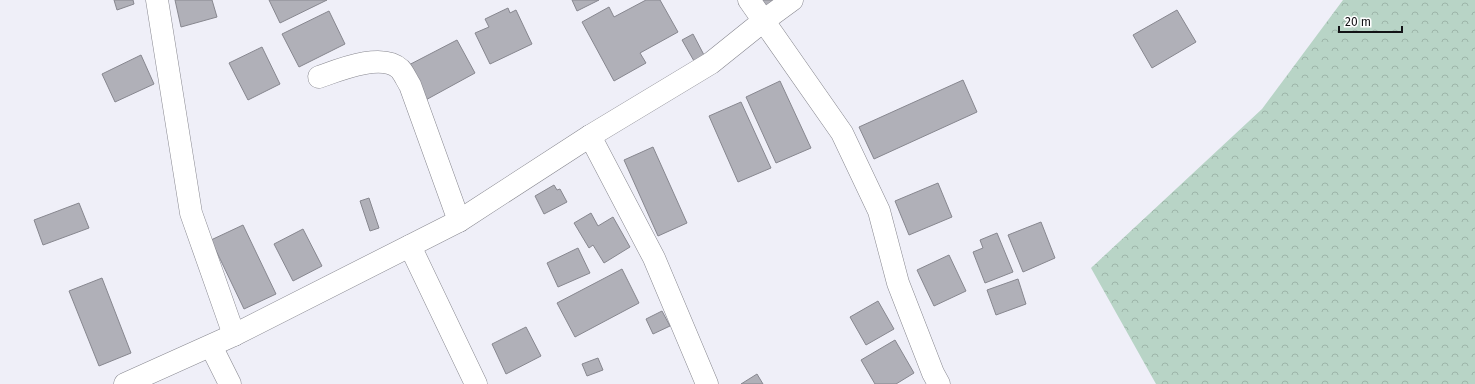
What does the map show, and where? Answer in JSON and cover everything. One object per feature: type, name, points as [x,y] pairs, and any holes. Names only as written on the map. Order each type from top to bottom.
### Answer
[{"type":"street","points":[[157,0],[191,213],[234,335]]},
{"type":"street","points":[[749,0],[762,22],[842,133],[879,211],[898,283],[933,373],[939,384]]},
{"type":"street","points":[[125,384],[234,335],[459,220],[590,136],[711,63],[792,0]]},
{"type":"street","points":[[319,77],[363,62],[385,63],[400,69],[410,85],[459,220]]},
{"type":"street","points":[[590,136],[654,258],[707,384]]},
{"type":"street","points":[[410,246],[476,384]]},
{"type":"street","points":[[211,346],[230,384]]},
{"type":"green space","points":[[1343,0],[1475,0],[1475,384],[1156,384],[1091,268],[1262,109]]},
{"type":"building","points":[[114,0],[133,0],[134,4],[117,10]]},
{"type":"building","points":[[175,0],[212,0],[217,17],[181,27]]},
{"type":"building","points":[[269,0],[327,0],[280,23]]},
{"type":"building","points":[[572,0],[599,0],[577,11]]},
{"type":"building","points":[[646,0],[660,0],[678,32],[640,53],[646,63],[614,81],[582,22],[609,7],[614,17]]},
{"type":"building","points":[[760,0],[782,0],[764,9]]},
{"type":"building","points":[[508,8],[510,13],[516,10],[532,44],[490,64],[475,33],[489,27],[485,19]]},
{"type":"building","points":[[1177,10],[1196,42],[1152,68],[1133,35]]},
{"type":"building","points":[[329,11],[345,44],[299,67],[282,34]]},
{"type":"building","points":[[693,34],[704,55],[694,61],[682,40]]},
{"type":"building","points":[[457,40],[475,73],[422,102],[403,68]]},
{"type":"building","points":[[262,47],[280,84],[248,100],[229,63]]},
{"type":"building","points":[[141,55],[154,84],[115,102],[102,74]]},
{"type":"building","points":[[963,80],[977,112],[874,159],[859,127]]},
{"type":"building","points":[[780,81],[811,148],[776,163],[746,97]]},
{"type":"building","points":[[741,102],[771,168],[738,182],[709,116]]},
{"type":"building","points":[[653,147],[687,223],[658,236],[624,160]]},
{"type":"building","points":[[938,183],[952,217],[909,235],[895,201]]},
{"type":"building","points":[[554,185],[557,190],[560,189],[567,202],[544,214],[535,196]]},
{"type":"building","points":[[369,198],[379,228],[370,231],[360,201]]},
{"type":"building","points":[[79,203],[89,228],[43,245],[34,220]]},
{"type":"building","points":[[591,213],[598,226],[613,217],[630,247],[604,263],[593,245],[589,248],[574,223]]},
{"type":"building","points":[[1041,222],[1055,258],[1023,272],[1008,235]]},
{"type":"building","points":[[243,225],[276,294],[244,309],[211,240]]},
{"type":"building","points":[[303,229],[322,266],[293,281],[274,244]]},
{"type":"building","points":[[997,233],[1013,272],[985,283],[973,252],[983,248],[980,240]]},
{"type":"building","points":[[578,248],[590,273],[558,287],[547,263]]},
{"type":"building","points":[[949,255],[966,291],[934,306],[917,270]]},
{"type":"building","points":[[622,269],[639,303],[575,337],[557,303]]},
{"type":"building","points":[[102,278],[131,353],[99,366],[69,291]]},
{"type":"building","points":[[1018,279],[1026,304],[996,315],[987,290]]},
{"type":"building","points":[[878,301],[894,329],[866,345],[850,317]]},
{"type":"building","points":[[662,311],[670,326],[653,334],[646,319]]},
{"type":"building","points":[[526,327],[541,356],[506,374],[492,344]]},
{"type":"building","points":[[895,340],[914,373],[896,384],[875,384],[861,360]]},
{"type":"building","points":[[598,358],[603,370],[587,376],[582,364]]},
{"type":"building","points":[[757,374],[763,384],[741,384]]}]
